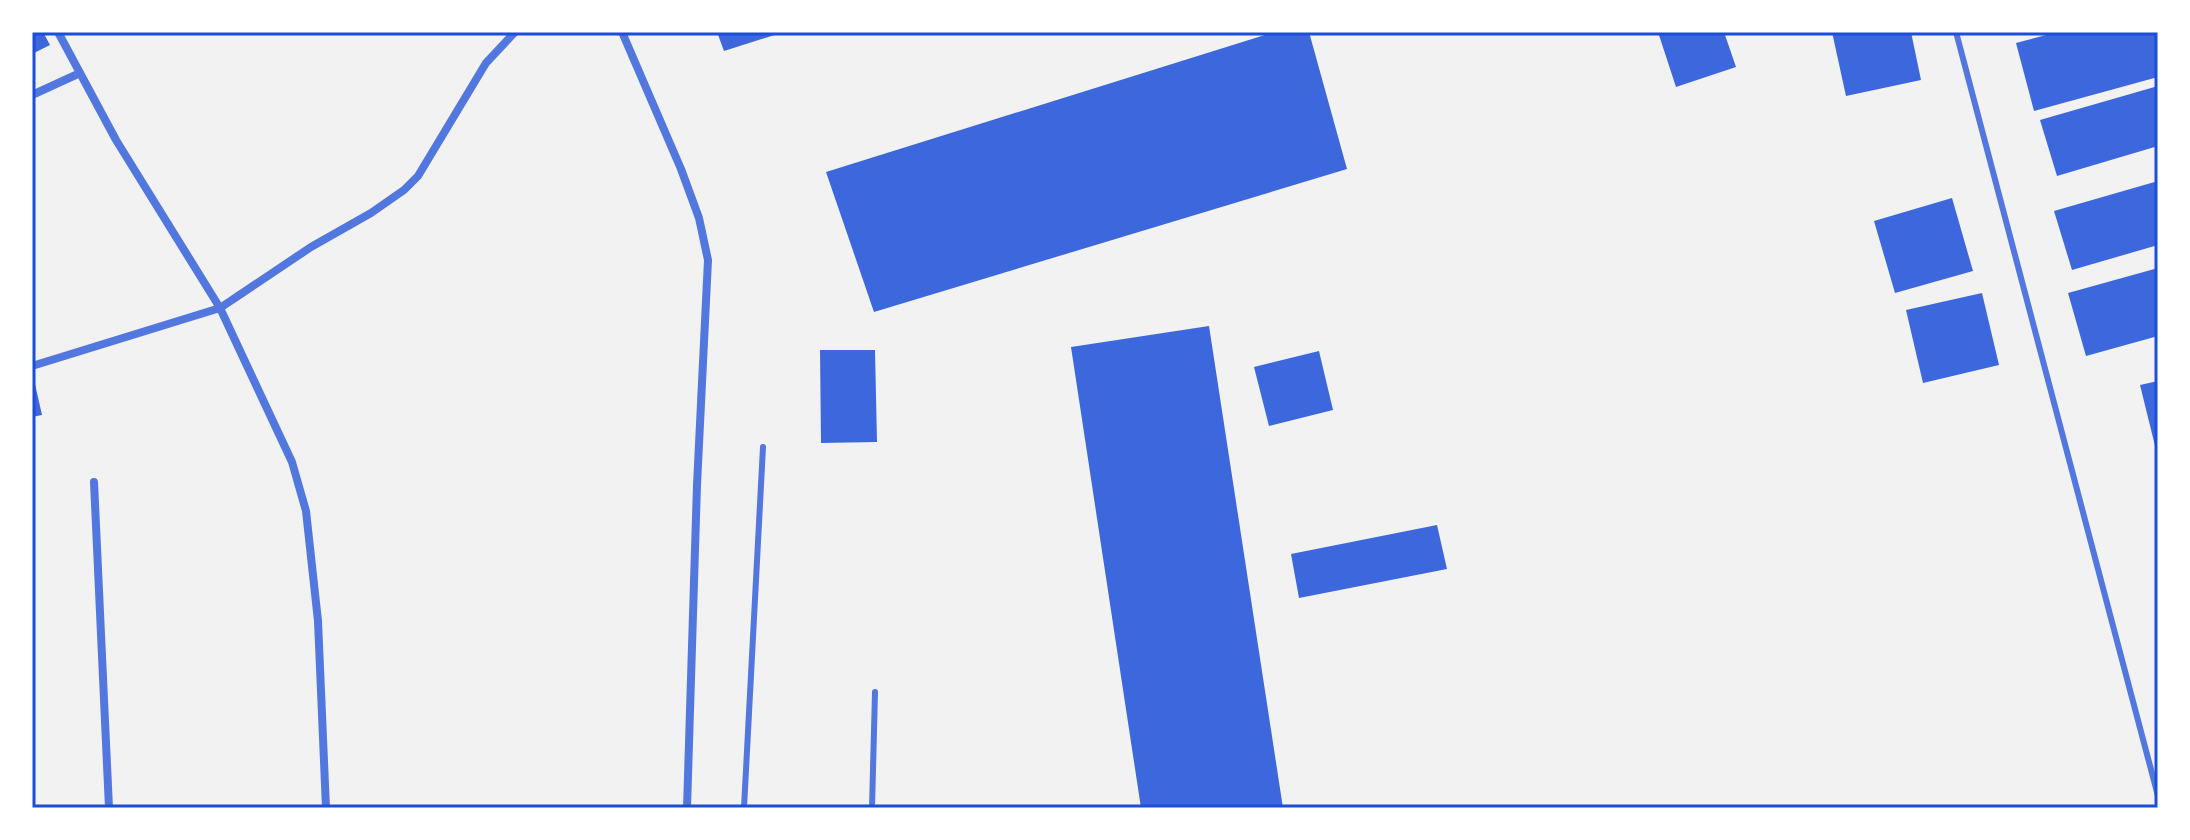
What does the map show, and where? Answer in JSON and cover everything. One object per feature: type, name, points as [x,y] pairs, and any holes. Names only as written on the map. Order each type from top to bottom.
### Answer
[{"type":"street","points":[[58,32],[116,140],[220,308],[292,462],[306,511],[318,621],[326,808]]},
{"type":"street","points":[[32,366],[220,308],[311,247],[371,213],[418,176],[486,63],[515,32]]},
{"type":"street","points":[[622,32],[681,169],[699,218],[708,260],[687,808]]},
{"type":"street","points":[[32,95],[80,73]]},
{"type":"street","points":[[94,482],[109,808]]},
{"type":"lane","points":[[1956,32],[2158,796]]},
{"type":"lane","points":[[744,808],[763,447]]},
{"type":"lane","points":[[872,808],[875,692]]},
{"type":"building","points":[[32,32],[43,32],[50,45],[32,54]]},
{"type":"building","points":[[717,32],[781,32],[781,33],[724,51]]},
{"type":"building","points":[[1274,32],[1309,32],[1347,169],[874,312],[826,172]]},
{"type":"building","points":[[1658,32],[1724,32],[1736,67],[1676,87]]},
{"type":"building","points":[[1832,32],[1911,32],[1921,80],[1846,96]]},
{"type":"building","points":[[2057,32],[2158,32],[2158,77],[2034,111],[2016,43]]},
{"type":"building","points":[[2158,86],[2158,146],[2057,176],[2040,120]]},
{"type":"building","points":[[2158,181],[2158,245],[2072,270],[2054,211]]},
{"type":"building","points":[[1952,198],[1973,271],[1895,293],[1874,221]]},
{"type":"building","points":[[2158,268],[2158,336],[2086,356],[2068,293]]},
{"type":"building","points":[[1982,293],[1999,365],[1923,383],[1906,310]]},
{"type":"building","points":[[1209,326],[1283,808],[1141,808],[1071,347]]},
{"type":"building","points":[[820,350],[875,350],[877,442],[821,443]]},
{"type":"building","points":[[1319,351],[1333,410],[1269,426],[1254,367]]},
{"type":"building","points":[[2158,381],[2158,453],[2157,454],[2140,385]]},
{"type":"building","points":[[32,384],[35,384],[42,415],[32,417]]},
{"type":"building","points":[[1437,525],[1447,569],[1299,598],[1291,554]]}]
